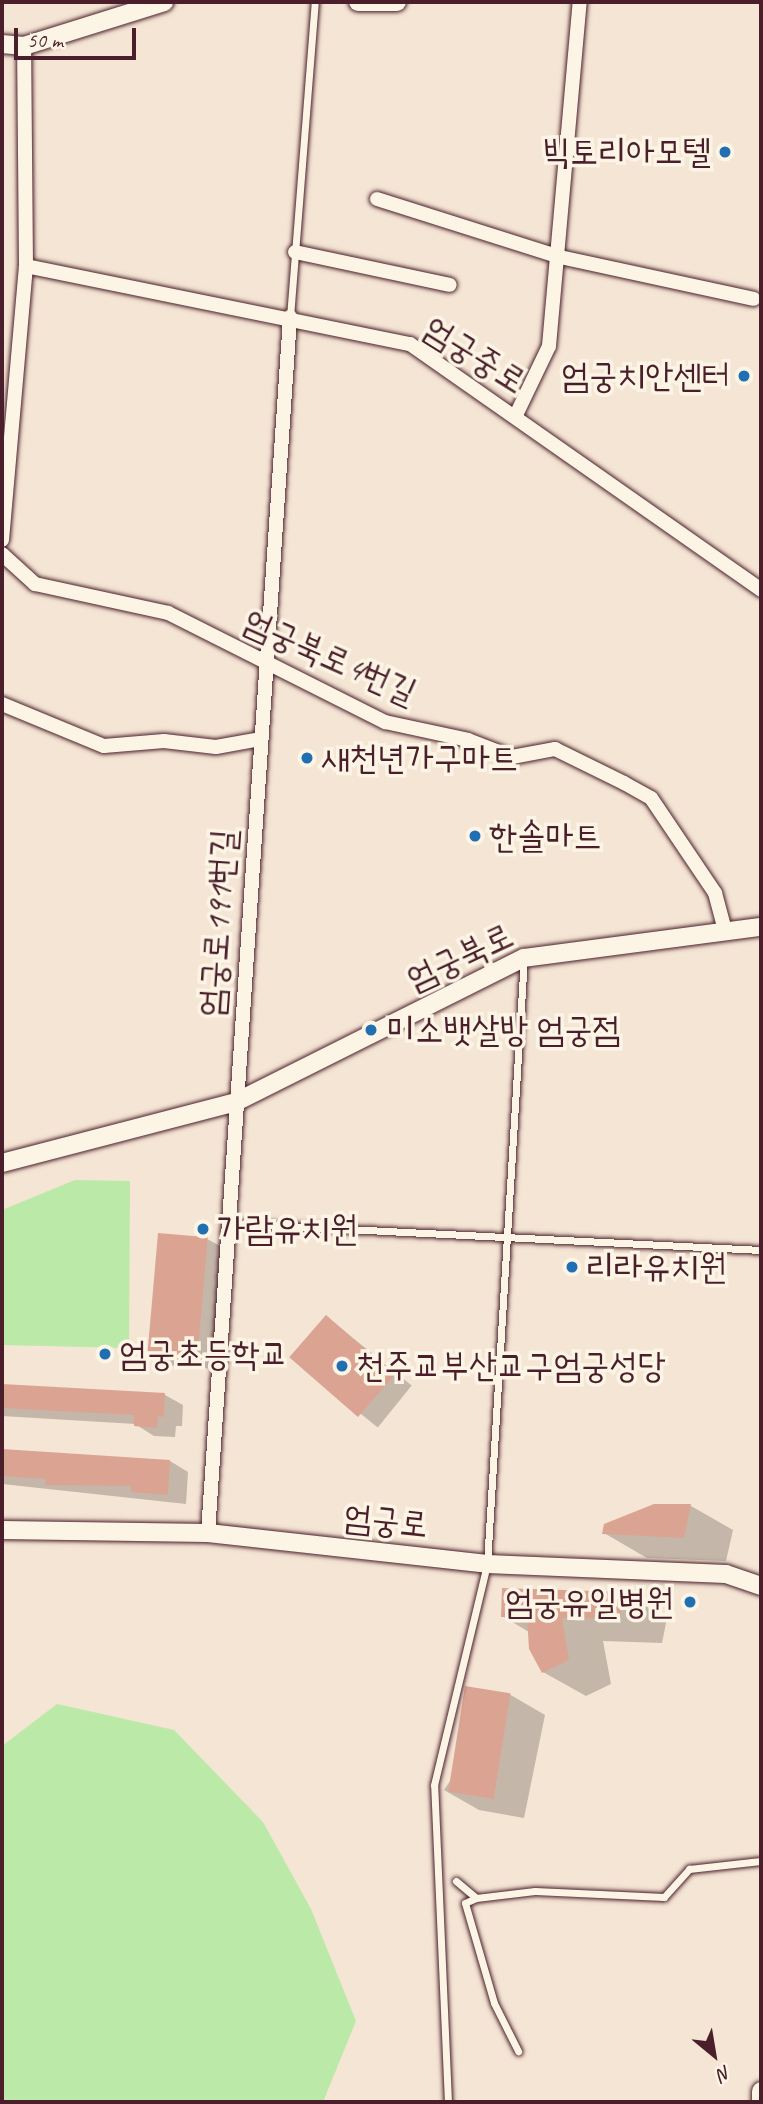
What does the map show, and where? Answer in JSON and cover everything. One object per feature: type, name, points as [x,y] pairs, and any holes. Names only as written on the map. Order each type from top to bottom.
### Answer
[{"type":"main road","points":[[761,2091],[761,2102]]},
{"type":"street","points":[[2,44],[24,46],[164,2]]},
{"type":"street","points":[[358,2],[397,2]]},
{"type":"street","points":[[516,415],[549,346],[560,257],[580,2]]},
{"type":"street","points":[[2,540],[26,265],[24,46]]},
{"type":"street","points":[[377,199],[560,257],[754,299]]},
{"type":"street","points":[[295,253],[450,285]]},
{"type":"street","name":"엄궁중로","points":[[26,265],[290,317],[410,344],[516,415],[761,590]]},
{"type":"street","name":"엄궁로191번길","points":[[208,1533],[290,317]]},
{"type":"street","name":"엄궁북로4번길","points":[[2,554],[35,584],[168,613],[266,665],[385,722],[512,757],[555,749],[651,798],[715,893],[724,931]]},
{"type":"street","points":[[2,704],[104,746],[164,741],[216,747],[261,739]]},
{"type":"street","name":"엄궁북로","points":[[2,1163],[236,1102],[524,958],[761,927]]},
{"type":"street","name":"엄궁로","points":[[2,1530],[208,1533],[487,1564],[726,1574],[761,1586]]},
{"type":"lane","points":[[290,317],[315,2]]},
{"type":"lane","points":[[448,2102],[434,1785],[487,1564],[512,1237],[524,958]]},
{"type":"lane","points":[[228,1223],[761,1250]]},
{"type":"lane","points":[[518,2051],[494,2003],[465,1903],[476,1898],[535,1891],[664,1897],[689,1868],[761,1861]]},
{"type":"lane","points":[[456,1881],[476,1898]]},
{"type":"green space","points":[[75,1180],[130,1181],[129,1348],[2,1345],[2,1210]]},
{"type":"green space","points":[[57,1704],[174,1730],[263,1822],[311,1909],[356,2021],[323,2102],[2,2102],[2,1746]]},
{"type":"building","points":[[158,1233],[208,1237],[197,1360],[147,1356]]},
{"type":"building","name":"천주교부산교구엄궁성당","points":[[326,1315],[395,1375],[358,1417],[289,1357]]},
{"type":"building","points":[[2,1384],[165,1393],[164,1417],[158,1416],[157,1428],[134,1426],[134,1415],[2,1408]]},
{"type":"building","points":[[2,1449],[170,1460],[168,1495],[131,1492],[131,1486],[45,1485],[46,1479],[2,1476]]},
{"type":"building","points":[[654,1504],[691,1504],[684,1538],[602,1534],[604,1524]]},
{"type":"building","points":[[502,1588],[625,1592],[620,1619],[562,1618],[569,1660],[542,1673],[529,1649],[527,1617],[501,1617]]},
{"type":"building","points":[[465,1686],[510,1693],[494,1799],[448,1792]]},
{"type":"place","name":"빅토리아모텔","points":[[725,152]]},
{"type":"place","name":"엄궁치안센터","points":[[744,376]]},
{"type":"place","name":"새천년가구마트","points":[[307,758]]},
{"type":"place","name":"한솔마트","points":[[475,836]]},
{"type":"place","name":"미소뱃살방 엄궁점","points":[[371,1030]]},
{"type":"place","name":"가람유치원","points":[[203,1229]]},
{"type":"place","name":"리라유치원","points":[[572,1267]]},
{"type":"place","name":"엄궁초등학교","points":[[105,1354]]},
{"type":"place","name":"천주교부산교구엄궁성당","points":[[342,1366]]},
{"type":"place","name":"엄궁유일병원","points":[[690,1602]]}]
